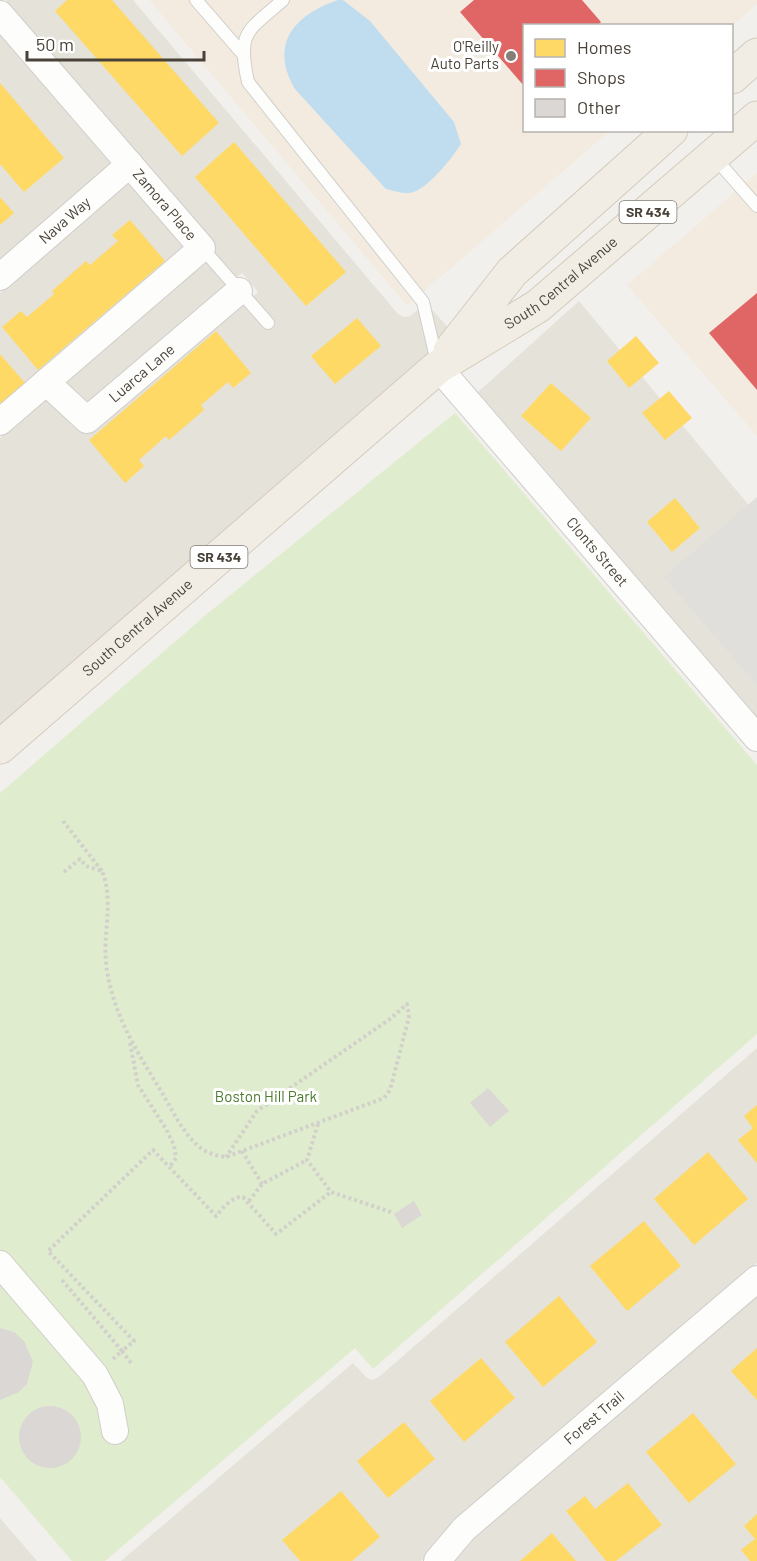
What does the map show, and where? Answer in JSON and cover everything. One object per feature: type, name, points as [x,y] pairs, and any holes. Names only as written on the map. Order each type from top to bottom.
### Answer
[{"type":"main road","points":[[733,76],[757,55]]},
{"type":"main road","name":"South Central Avenue","points":[[0,747],[438,367],[538,306],[757,118]]},
{"type":"main road","name":"South Central Avenue","points":[[438,367],[512,272],[670,132]]},
{"type":"street","name":"Zamora Place","points":[[0,14],[202,248],[0,422]]},
{"type":"street","name":"Nava Way","points":[[0,277],[130,165]]},
{"type":"street","name":"Luarca Lane","points":[[46,382],[87,420],[239,291]]},
{"type":"street","name":"Clonts Street","points":[[438,367],[757,738]]},
{"type":"street","points":[[0,1264],[95,1375],[110,1404],[115,1431]]},
{"type":"street","name":"Forest Trail","points":[[437,1561],[464,1529],[757,1279]]},
{"type":"lane","points":[[196,0],[241,52],[248,82],[423,302],[438,367]]},
{"type":"lane","points":[[241,52],[248,32],[283,0]]},
{"type":"lane","points":[[713,156],[757,206]]},
{"type":"lane","points":[[202,248],[268,323]]},
{"type":"path","points":[[63,821],[93,856],[102,871],[108,893],[106,962],[112,995],[129,1039],[138,1085],[174,1146],[176,1158],[169,1168]]},
{"type":"path","points":[[64,873],[80,859],[87,866],[102,871]]},
{"type":"path","points":[[129,1039],[183,1128],[198,1146],[218,1156],[226,1157],[384,1098],[390,1090],[409,1017],[407,1004],[390,1019],[256,1111],[226,1157]]},
{"type":"path","points":[[249,1201],[262,1184],[307,1160],[318,1123]]},
{"type":"path","points":[[62,1280],[122,1351],[134,1341],[48,1251],[153,1150],[216,1216],[238,1197],[249,1201],[276,1234],[331,1192]]},
{"type":"path","points":[[242,1151],[262,1184]]},
{"type":"path","points":[[307,1160],[331,1192],[391,1212]]},
{"type":"shaded area","points":[[6,0],[133,0],[398,314],[404,317],[410,316],[426,303],[451,331],[430,357],[0,731],[0,438],[45,399],[77,430],[95,429],[258,292],[242,273],[89,403],[65,381],[210,257],[212,239]]},
{"type":"shaded area","points":[[149,0],[757,0],[757,4],[733,25],[523,24],[523,132],[609,132],[407,306]]},
{"type":"shaded area","points":[[0,35],[112,165],[0,261]]},
{"type":"shaded area","points":[[757,173],[757,436],[627,285]]},
{"type":"shaded area","points":[[128,183],[184,248],[0,406],[0,293]]},
{"type":"shaded area","points":[[579,301],[757,515],[757,717],[478,392]]},
{"type":"shaded area","points":[[757,497],[757,685],[664,577]]},
{"type":"shaded area","points":[[757,1048],[757,1263],[456,1520],[421,1561],[121,1561],[353,1363],[367,1378],[373,1380],[380,1376]]},
{"type":"shaded area","points":[[757,1295],[757,1561],[453,1561],[473,1538]]},
{"type":"shaded area","points":[[0,1518],[37,1561],[0,1561]]},
{"type":"green space","name":"Boston Hill Park","points":[[455,413],[757,765],[757,1034],[373,1369],[355,1348],[105,1561],[72,1561],[0,1477],[0,793],[208,613]]},
{"type":"water","points":[[338,0],[343,0],[370,21],[454,122],[461,144],[434,177],[414,192],[404,193],[386,189],[295,89],[288,73],[285,58],[290,33],[309,14]]},
{"type":"building: Homes","points":[[67,0],[112,0],[219,123],[182,156],[55,11]]},
{"type":"building: Homes","points":[[0,83],[64,158],[24,192],[0,164]]},
{"type":"building: Homes","points":[[234,142],[346,272],[306,306],[195,177]]},
{"type":"building: Homes","points":[[0,197],[14,213],[0,225]]},
{"type":"building: Homes","points":[[130,220],[165,261],[38,370],[2,327],[21,311],[27,317],[54,294],[52,291],[86,261],[90,265],[118,241],[112,235]]},
{"type":"building: Homes","points":[[357,318],[381,346],[335,384],[311,356]]},
{"type":"building: Homes","points":[[216,331],[251,373],[233,388],[228,382],[201,405],[204,410],[169,440],[166,436],[139,460],[144,466],[125,483],[89,440]]},
{"type":"building: Homes","points":[[636,336],[659,363],[629,388],[607,361]]},
{"type":"building: Homes","points":[[0,354],[25,383],[0,405]]},
{"type":"building: Homes","points":[[551,383],[591,418],[561,451],[521,416]]},
{"type":"building: Homes","points":[[669,391],[692,418],[665,440],[642,413]]},
{"type":"building: Homes","points":[[675,498],[700,528],[672,552],[647,522]]},
{"type":"building: Homes","points":[[757,1105],[757,1163],[738,1140],[753,1128],[744,1116]]},
{"type":"building: Homes","points":[[708,1152],[748,1199],[694,1245],[654,1199]]},
{"type":"building: Homes","points":[[644,1221],[681,1266],[627,1311],[590,1266]]},
{"type":"building: Homes","points":[[559,1296],[597,1342],[543,1387],[505,1342]]},
{"type":"building: Homes","points":[[757,1348],[757,1400],[731,1371]]},
{"type":"building: Homes","points":[[481,1358],[515,1398],[464,1442],[430,1401]]},
{"type":"building: Homes","points":[[693,1413],[736,1464],[689,1503],[646,1452]]},
{"type":"building: Homes","points":[[404,1422],[435,1459],[388,1498],[357,1461]]},
{"type":"building: Homes","points":[[628,1483],[662,1525],[616,1561],[606,1561],[566,1511],[585,1496],[595,1509]]},
{"type":"building: Homes","points":[[341,1491],[380,1537],[352,1561],[300,1561],[282,1540]]},
{"type":"building: Homes","points":[[757,1514],[757,1561],[750,1561],[741,1550],[755,1539],[744,1526]]},
{"type":"building: Homes","points":[[552,1533],[576,1561],[520,1561]]},
{"type":"building: Shops","name":"O'Reilly Auto Parts","points":[[474,0],[582,0],[601,22],[599,24],[523,24],[523,85],[460,12]]},
{"type":"building: Shops","points":[[757,293],[757,390],[709,333]]},
{"type":"building: Other","points":[[488,1088],[509,1111],[490,1127],[470,1103]]},
{"type":"building: Other","points":[[414,1201],[422,1215],[402,1228],[394,1214]]},
{"type":"building: Other","points":[[0,1328],[14,1332],[24,1341],[33,1362],[27,1384],[19,1392],[0,1400]]},
{"type":"building: Other","points":[[50,1406],[62,1408],[72,1415],[79,1425],[81,1437],[79,1449],[72,1459],[62,1466],[50,1468],[38,1466],[28,1459],[21,1449],[19,1437],[21,1425],[28,1415],[38,1408]]},
{"type":"place","name":"O'Reilly Auto Parts","points":[[511,56]]}]
